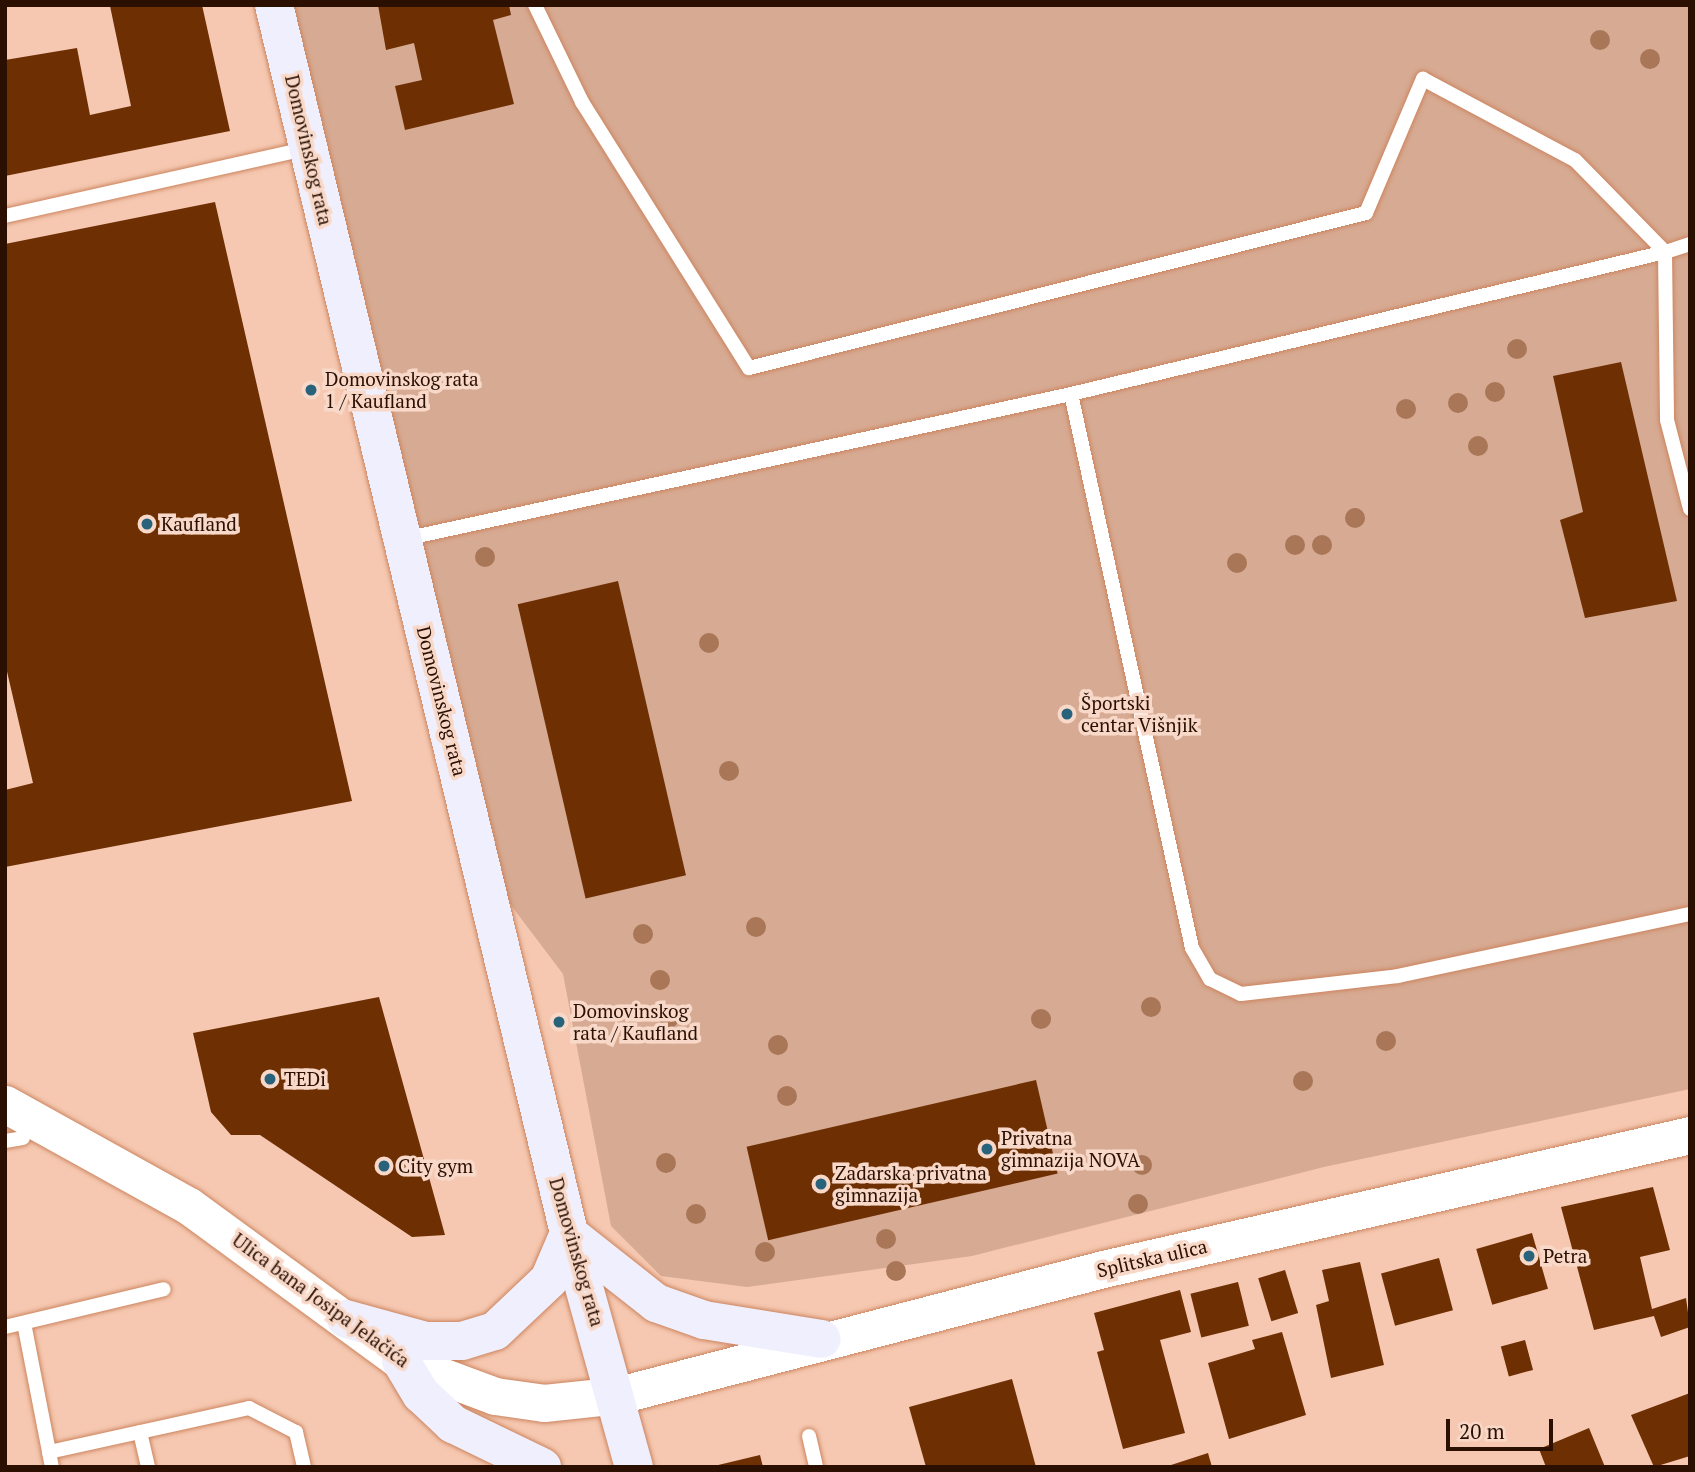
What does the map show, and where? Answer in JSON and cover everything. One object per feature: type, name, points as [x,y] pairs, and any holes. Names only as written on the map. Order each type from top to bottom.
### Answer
[{"type":"main road","name":"Domovinskog rata","points":[[274,5],[569,1233],[619,1395],[634,1467]]},
{"type":"main road","points":[[346,1319],[426,1341],[462,1341],[495,1331],[549,1280],[569,1233],[656,1303],[704,1320],[821,1339]]},
{"type":"main road","points":[[401,1361],[421,1394],[453,1424],[542,1467]]},
{"type":"street","name":"Ulica bana Josipa Jelačića","points":[[5,1104],[120,1167],[233,1236],[401,1361],[495,1396],[544,1403],[619,1395]]},
{"type":"street","name":"Splitska ulica","points":[[619,1395],[821,1339],[1690,1135]]},
{"type":"street","name":"Ulica bana Josipa Jelačića","points":[[11,1137],[120,1167]]},
{"type":"lane","points":[[535,5],[582,102],[749,368],[1366,213],[1423,79],[1575,160],[1665,252],[1667,420],[1690,509]]},
{"type":"lane","points":[[5,215],[309,148]]},
{"type":"lane","points":[[403,540],[1071,394],[1690,244]]},
{"type":"lane","points":[[1071,394],[1192,948],[1210,979],[1241,994],[1398,976],[1690,914]]},
{"type":"lane","points":[[5,1327],[164,1289]]},
{"type":"lane","points":[[24,1323],[52,1467]]},
{"type":"lane","points":[[49,1452],[249,1408],[296,1432],[304,1467]]},
{"type":"lane","points":[[140,1432],[148,1467]]},
{"type":"lane","points":[[809,1436],[816,1467]]},
{"type":"shaded area","name":"Športski centar Višnjik","points":[[274,5],[1690,5],[1690,1089],[1324,1167],[972,1256],[747,1287],[661,1276],[611,1226],[563,974],[482,867]]},
{"type":"building","points":[[202,5],[230,131],[5,176],[5,60],[77,48],[90,115],[131,106],[110,6]]},
{"type":"building","points":[[378,5],[509,5],[511,15],[493,20],[514,104],[405,130],[395,86],[422,80],[414,43],[386,50]]},
{"type":"building","name":"Kaufland","points":[[215,202],[352,801],[5,867],[5,790],[33,783],[5,663],[5,244]]},
{"type":"building","points":[[1621,362],[1677,601],[1585,618],[1560,520],[1583,512],[1553,376]]},
{"type":"building","points":[[618,581],[686,875],[586,898],[518,604]]},
{"type":"building","points":[[379,997],[445,1235],[412,1237],[260,1135],[231,1135],[211,1112],[193,1033]]},
{"type":"building","points":[[1036,1080],[1058,1174],[768,1240],[747,1147]]},
{"type":"building","points":[[1653,1187],[1670,1250],[1640,1257],[1652,1309],[1686,1298],[1690,1327],[1661,1337],[1654,1316],[1594,1330],[1561,1207]]},
{"type":"building","points":[[1532,1233],[1548,1289],[1492,1305],[1476,1249]]},
{"type":"building","points":[[1439,1258],[1453,1310],[1395,1326],[1381,1274]]},
{"type":"building","points":[[1360,1262],[1384,1365],[1331,1378],[1316,1305],[1329,1301],[1322,1270]]},
{"type":"building","points":[[1285,1270],[1298,1313],[1271,1321],[1258,1278]]},
{"type":"building","points":[[1238,1282],[1249,1326],[1201,1338],[1190,1294]]},
{"type":"building","points":[[1180,1290],[1191,1332],[1160,1340],[1185,1433],[1123,1449],[1097,1352],[1104,1350],[1094,1313]]},
{"type":"building","points":[[1282,1332],[1306,1415],[1229,1439],[1208,1363],[1255,1349],[1252,1340]]},
{"type":"building","points":[[1525,1340],[1533,1370],[1509,1376],[1501,1346]]},
{"type":"building","points":[[1012,1379],[1036,1467],[926,1467],[909,1407]]},
{"type":"building","points":[[1690,1393],[1690,1456],[1654,1467],[1631,1415]]},
{"type":"building","points":[[1589,1428],[1605,1467],[1546,1467],[1539,1449]]},
{"type":"building","points":[[1208,1453],[1212,1467],[1168,1467],[1168,1466]]},
{"type":"building","points":[[760,1455],[763,1467],[714,1467],[714,1466]]},
{"type":"place","name":"Domovinskog rata 1 / Kaufland","points":[[311,390]]},
{"type":"place","name":"Kaufland","points":[[147,524]]},
{"type":"place","name":"Športski centar Višnjik","points":[[1067,714]]},
{"type":"place","name":"Domovinskog rata / Kaufland","points":[[559,1022]]},
{"type":"place","name":"TEDi","points":[[270,1079]]},
{"type":"place","name":"Privatna gimnazija NOVA","points":[[987,1149]]},
{"type":"place","name":"City gym","points":[[384,1166]]},
{"type":"place","name":"Zadarska privatna gimnazija","points":[[821,1184]]},
{"type":"place","name":"Petra","points":[[1529,1256]]}]
